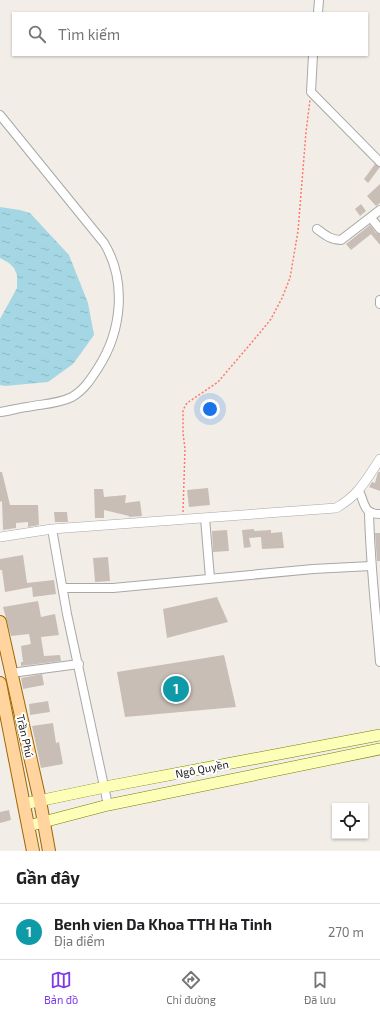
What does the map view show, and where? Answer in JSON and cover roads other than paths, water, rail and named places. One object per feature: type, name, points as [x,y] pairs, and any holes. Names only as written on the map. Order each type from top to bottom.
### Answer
[{"type":"main road","name":"Trần Phú","points":[[0,622],[40,801],[49,851]]},
{"type":"main road","name":"Trần Phú","points":[[0,683],[33,851]]},
{"type":"main road","name":"Ngô Quyền","points":[[24,804],[105,787],[380,735]]},
{"type":"main road","name":"Ngô Quyền","points":[[28,826],[108,804],[380,748]]},
{"type":"street","points":[[318,12],[319,0]]},
{"type":"street","points":[[313,56],[311,92],[380,162]]},
{"type":"street","points":[[0,115],[104,243],[115,265],[118,291],[118,313],[113,339],[101,363],[86,386],[73,396],[60,402],[0,412]]},
{"type":"street","points":[[317,230],[327,237],[335,240],[341,240],[380,210]]},
{"type":"street","points":[[371,218],[380,228]]},
{"type":"street","points":[[0,537],[52,529],[336,508],[352,498],[359,491],[380,459]]},
{"type":"street","points":[[359,491],[369,512],[371,566],[380,662]]},
{"type":"street","points":[[369,512],[373,514],[380,514]]},
{"type":"street","points":[[205,518],[210,578]]},
{"type":"street","points":[[52,529],[67,614],[108,804]]},
{"type":"street","points":[[63,588],[113,588],[313,569],[371,566]]},
{"type":"street","points":[[11,673],[79,664]]},
{"type":"water","points":[[0,207],[30,213],[69,255],[88,303],[94,335],[73,364],[48,382],[5,386],[0,385],[0,319],[17,288],[17,275],[14,268],[9,263],[0,258]]},
{"type":"place","name":"Benh vien Da Khoa TTH Ha Tinh","points":[[176,689]]}]
